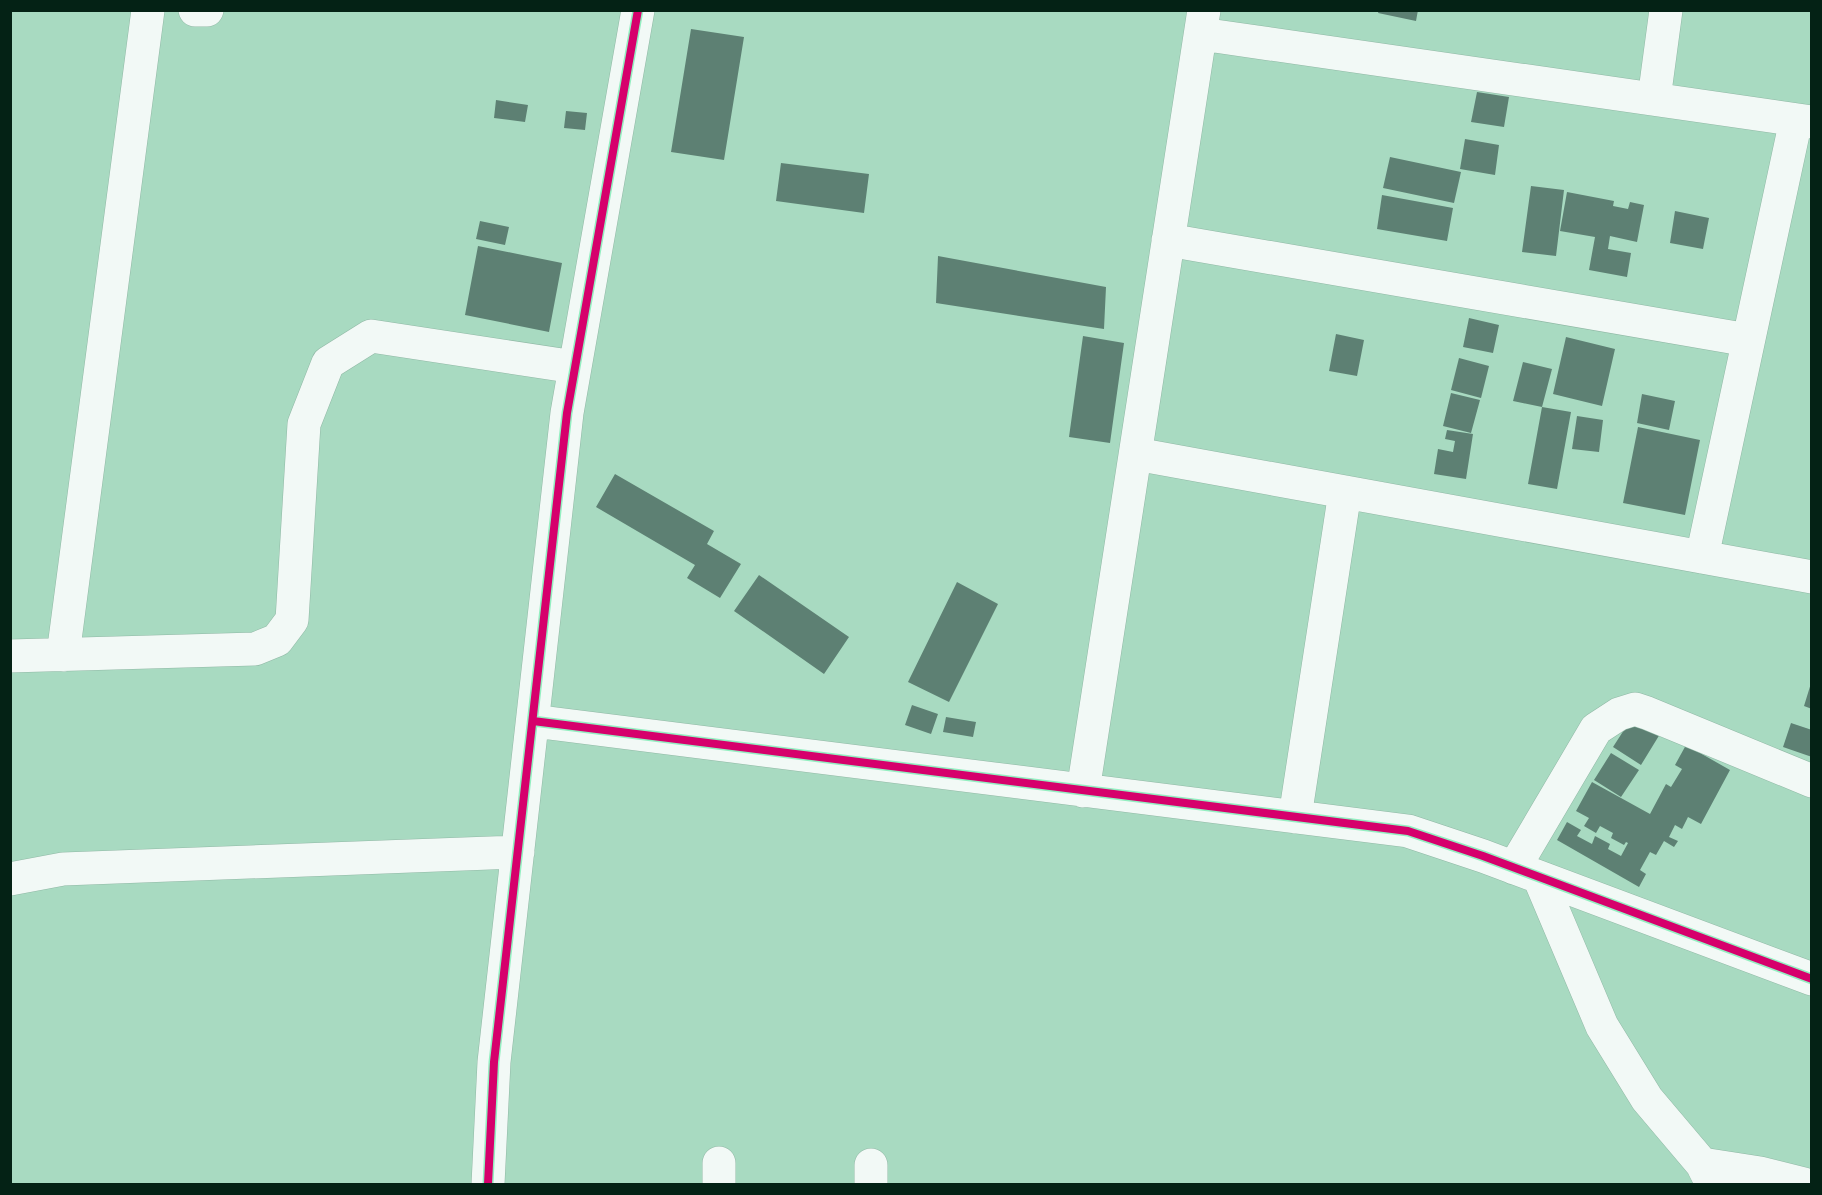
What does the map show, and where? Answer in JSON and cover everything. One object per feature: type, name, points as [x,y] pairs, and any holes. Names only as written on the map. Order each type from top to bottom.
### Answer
[{"type":"street","points":[[63,655],[148,10]]},
{"type":"street","points":[[195,10],[207,10]]},
{"type":"street","points":[[488,1185],[494,1062],[567,413],[638,10]]},
{"type":"street","points":[[1654,99],[1666,10]]},
{"type":"street","points":[[1083,791],[1202,22],[1654,99],[1804,121],[1748,340],[1702,557]]},
{"type":"street","points":[[1168,240],[1748,340]]},
{"type":"street","points":[[10,656],[255,650],[277,640],[292,620],[304,424],[328,363],[370,336],[575,367]]},
{"type":"street","points":[[1136,454],[1812,577]]},
{"type":"street","points":[[1295,817],[1345,492]]},
{"type":"street","points":[[1527,873],[1596,729],[1619,714],[1635,709],[1647,713],[1812,781]]},
{"type":"street","points":[[532,721],[1408,831],[1812,979]]},
{"type":"street","points":[[10,879],[63,869],[518,852]]},
{"type":"street","points":[[1527,873],[1602,1026],[1647,1099],[1707,1174],[1760,1173],[1804,1185]]},
{"type":"building","points":[[1379,10],[1418,10],[1416,21],[1378,13]]},
{"type":"building","points":[[691,29],[744,37],[724,160],[671,152]]},
{"type":"building","points":[[1477,92],[1509,97],[1504,127],[1471,122]]},
{"type":"building","points":[[496,100],[528,105],[525,122],[494,118]]},
{"type":"building","points":[[566,111],[587,113],[585,130],[564,128]]},
{"type":"building","points":[[1465,139],[1499,145],[1495,175],[1460,169]]},
{"type":"building","points":[[1390,157],[1461,172],[1454,203],[1383,188]]},
{"type":"building","points":[[781,163],[869,174],[864,213],[776,201]]},
{"type":"building","points":[[1531,186],[1564,190],[1556,256],[1522,252]]},
{"type":"building","points":[[1567,192],[1614,201],[1613,206],[1628,209],[1630,202],[1644,205],[1637,242],[1610,236],[1608,249],[1631,253],[1627,277],[1589,270],[1595,237],[1560,231]]},
{"type":"building","points":[[1382,195],[1453,208],[1447,241],[1377,229]]},
{"type":"building","points":[[1675,211],[1709,218],[1703,249],[1670,243]]},
{"type":"building","points":[[480,221],[509,227],[505,245],[476,239]]},
{"type":"building","points":[[478,246],[562,263],[549,332],[465,315]]},
{"type":"building","points":[[938,256],[1106,287],[1104,329],[936,303]]},
{"type":"building","points":[[1469,318],[1499,325],[1493,353],[1463,347]]},
{"type":"building","points":[[1336,334],[1364,340],[1357,376],[1329,371]]},
{"type":"building","points":[[1083,336],[1124,343],[1110,443],[1069,437]]},
{"type":"building","points":[[1566,337],[1615,349],[1602,406],[1553,394]]},
{"type":"building","points":[[1459,358],[1489,366],[1481,398],[1451,390]]},
{"type":"building","points":[[1523,362],[1552,369],[1542,407],[1513,401]]},
{"type":"building","points":[[1451,393],[1480,400],[1471,433],[1443,426]]},
{"type":"building","points":[[1642,394],[1675,401],[1669,430],[1637,423]]},
{"type":"building","points":[[1542,407],[1571,412],[1557,489],[1528,484]]},
{"type":"building","points":[[1577,416],[1603,420],[1599,452],[1572,449]]},
{"type":"building","points":[[1638,427],[1700,440],[1685,515],[1623,503]]},
{"type":"building","points":[[1447,430],[1473,434],[1466,479],[1434,474],[1438,449],[1453,452],[1455,441],[1445,439]]},
{"type":"building","points":[[615,474],[714,531],[707,544],[741,564],[720,598],[687,578],[695,565],[596,507]]},
{"type":"building","points":[[759,575],[849,637],[824,674],[734,611]]},
{"type":"building","points":[[957,582],[998,604],[949,702],[908,682]]},
{"type":"building","points":[[1812,680],[1812,709],[1804,706]]},
{"type":"building","points":[[912,705],[938,714],[931,734],[905,725]]},
{"type":"building","points":[[1633,716],[1660,734],[1641,765],[1613,747]]},
{"type":"building","points":[[946,717],[976,722],[973,737],[943,732]]},
{"type":"building","points":[[1791,723],[1812,730],[1812,757],[1783,747]]},
{"type":"building","points":[[1686,745],[1730,770],[1701,824],[1688,817],[1682,829],[1675,825],[1669,837],[1678,841],[1674,847],[1664,841],[1656,855],[1650,852],[1640,870],[1646,874],[1639,887],[1557,840],[1567,822],[1581,830],[1577,836],[1592,844],[1595,836],[1610,844],[1608,849],[1621,856],[1628,843],[1624,845],[1611,838],[1613,833],[1600,826],[1596,833],[1584,826],[1589,818],[1576,811],[1592,782],[1650,814],[1666,784],[1671,787],[1682,769],[1675,765]]},
{"type":"building","points":[[1611,753],[1639,770],[1621,797],[1594,780]]},
{"type":"cycle path","points":[[488,1184],[494,1062],[567,413],[638,10]]},
{"type":"cycle path","points":[[533,721],[1408,831],[1483,856],[1812,979]]}]
